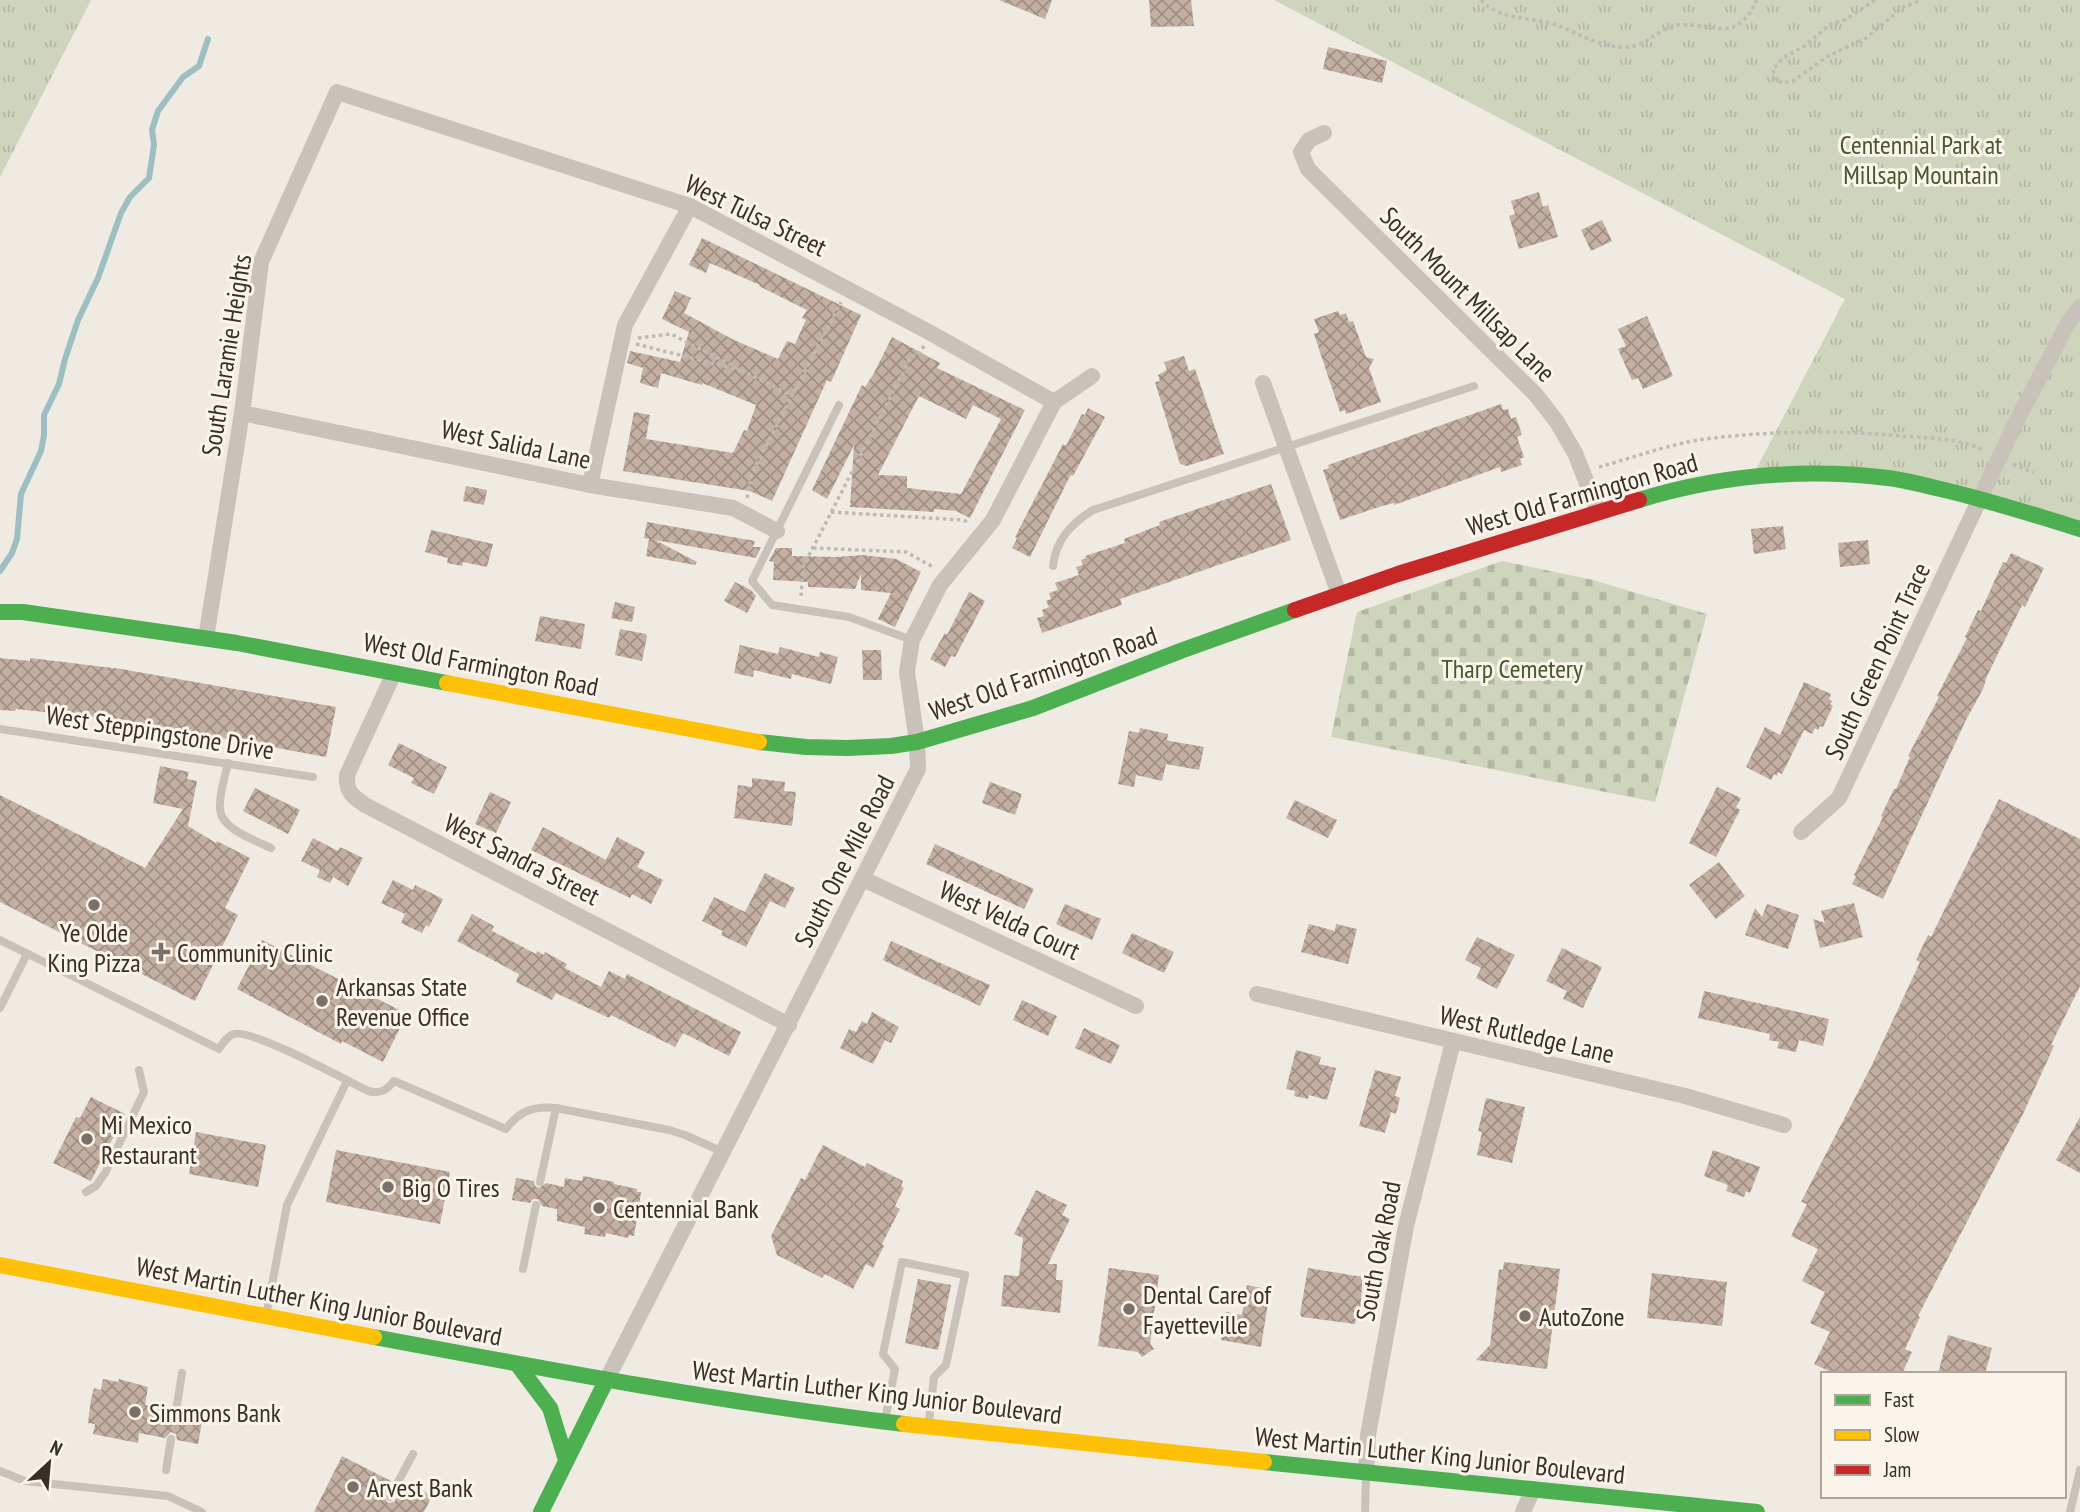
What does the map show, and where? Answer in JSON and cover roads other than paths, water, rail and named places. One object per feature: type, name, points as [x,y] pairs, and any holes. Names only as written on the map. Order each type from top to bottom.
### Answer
[{"type":"main road","name":"West Old Farmington Road","points":[[0,612],[23,612],[206,638],[759,741],[806,747],[847,748],[917,742],[1033,708],[1339,594],[1598,511],[1682,487],[1734,478],[1790,474],[1891,478],[1981,498],[2080,529]]},
{"type":"main road","name":"West Martin Luther King Junior Boulevard","points":[[0,1265],[606,1381],[884,1422],[1756,1512]]},
{"type":"main road","points":[[517,1364],[550,1408],[566,1460]]},
{"type":"main road","points":[[541,1512],[606,1381]]},
{"type":"street","name":"West Tulsa Street","points":[[337,92],[690,206],[927,331],[1054,402]]},
{"type":"street","name":"South Laramie Heights","points":[[206,638],[242,413],[261,262],[337,92]]},
{"type":"street","name":"South Mount Millsap Lane","points":[[1324,133],[1309,140],[1301,152],[1308,169],[1536,394],[1575,453],[1598,511]]},
{"type":"street","points":[[590,485],[625,325],[690,206]]},
{"type":"street","name":"South Green Point Trace","points":[[1801,832],[1839,798],[2000,457],[2049,359],[2080,307]]},
{"type":"street","name":"South One Mile Road","points":[[606,1381],[918,769],[907,673],[912,640],[940,585],[993,520],[1054,402],[1093,376]]},
{"type":"street","points":[[1263,383],[1339,594]]},
{"type":"street","name":"West Salida Lane","points":[[242,413],[590,485],[733,508],[777,531]]},
{"type":"street","name":"West Sandra Street","points":[[394,673],[347,775],[346,786],[353,796],[365,805],[789,1025]]},
{"type":"street","name":"West Velda Court","points":[[863,879],[1136,1006]]},
{"type":"street","name":"West Rutledge Lane","points":[[1257,994],[1685,1096],[1784,1125]]},
{"type":"street","name":"South Oak Road","points":[[1366,1473],[1368,1435],[1406,1226],[1453,1042]]},
{"type":"street","points":[[1523,1512],[1533,1489]]},
{"type":"lane","points":[[1053,566],[1054,557],[1066,531],[1093,510],[1474,386]]},
{"type":"lane","points":[[839,405],[752,581],[772,605],[849,617],[912,640]]},
{"type":"lane","name":"West Steppingstone Drive","points":[[0,729],[313,777]]},
{"type":"lane","points":[[228,763],[219,807],[222,817],[228,825],[271,848]]},
{"type":"lane","points":[[0,940],[219,1049],[227,1038],[236,1033],[248,1035],[376,1093],[388,1088],[394,1081],[506,1129],[514,1118],[526,1110],[540,1106],[669,1130],[723,1153]]},
{"type":"lane","points":[[0,1008],[27,954]]},
{"type":"lane","points":[[86,1192],[96,1186],[105,1173],[144,1092],[139,1070]]},
{"type":"lane","points":[[267,1316],[287,1205],[347,1081]]},
{"type":"lane","points":[[540,1182],[556,1108]]},
{"type":"lane","points":[[523,1269],[536,1205]]},
{"type":"lane","points":[[884,1422],[895,1369],[883,1354],[902,1262],[965,1275],[946,1365],[934,1377],[928,1427]]},
{"type":"lane","points":[[176,1411],[182,1373]]},
{"type":"lane","points":[[166,1470],[172,1439]]},
{"type":"lane","points":[[390,1497],[413,1454]]},
{"type":"lane","points":[[2070,1512],[2080,1470]]},
{"type":"lane","points":[[0,1471],[25,1480],[168,1496],[202,1512]]},
{"type":"lane","points":[[1364,1512],[1366,1473]]},
{"type":"waterway","points":[[0,571],[12,553],[17,539],[21,494],[41,451],[44,415],[59,384],[78,320],[98,278],[121,213],[130,197],[149,178],[154,145],[152,130],[158,111],[183,77],[199,66],[208,39]]},
{"type":"place","name":"Ye Olde King Pizza","points":[[94,905]]},
{"type":"place","name":"Community Clinic","points":[[161,952]]},
{"type":"place","name":"Arkansas State Revenue Office","points":[[322,1001]]},
{"type":"place","name":"Mi Mexico Restaurant","points":[[87,1139]]},
{"type":"place","name":"Big O Tires","points":[[388,1187]]},
{"type":"place","name":"Centennial Bank","points":[[599,1208]]},
{"type":"place","name":"Dental Care of Fayetteville","points":[[1129,1309]]},
{"type":"place","name":"AutoZone","points":[[1525,1316]]},
{"type":"place","name":"Simmons Bank","points":[[135,1412]]},
{"type":"place","name":"Arvest Bank","points":[[353,1487]]},
{"type":"park label","name":"Centennial Park at Millsap Mountain","points":[[1921,159]]},
{"type":"park label","name":"Tharp Cemetery","points":[[1512,668]]}]
